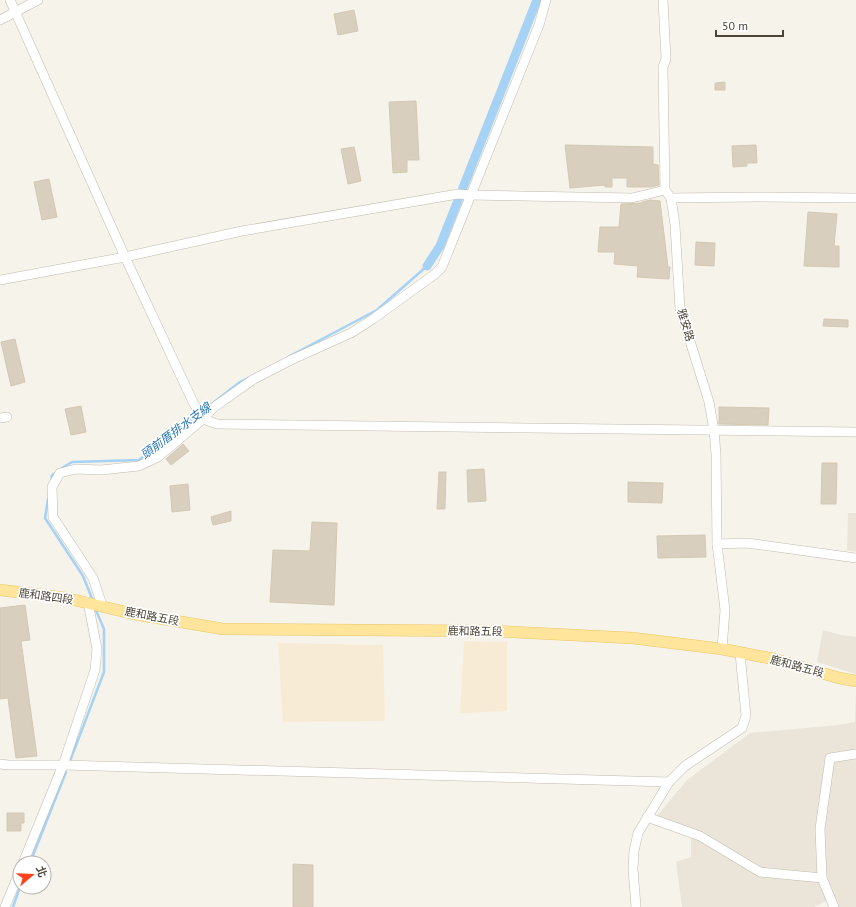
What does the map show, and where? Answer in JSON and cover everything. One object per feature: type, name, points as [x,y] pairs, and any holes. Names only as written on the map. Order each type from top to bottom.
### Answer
[{"type":"main road","name":"鹿和路四段","points":[[0,590],[49,595],[96,604]]},
{"type":"main road","name":"鹿和路五段","points":[[96,604],[134,614],[223,629],[493,631],[632,638],[722,650],[774,659],[839,678],[856,681]]},
{"type":"street","points":[[10,0],[125,257],[193,402],[203,419],[221,424],[856,432]]},
{"type":"street","points":[[0,20],[38,0]]},
{"type":"street","points":[[26,855],[63,765],[95,670],[96,604],[93,578],[53,517],[52,487],[56,478],[60,473],[76,469],[102,470],[139,466],[158,458],[203,419],[213,408],[254,379],[350,333],[374,319],[428,280],[442,267],[539,25],[546,0]]},
{"type":"street","points":[[0,280],[125,257],[249,229],[458,194],[632,198],[665,190],[663,67],[666,59],[663,0]]},
{"type":"street","name":"雅安路","points":[[665,190],[671,198],[675,225],[680,309],[709,402],[714,430],[716,454],[716,544],[725,610],[722,650]]},
{"type":"street","points":[[671,198],[755,196],[856,198]]},
{"type":"street","points":[[716,544],[747,543],[856,558]]},
{"type":"street","points":[[636,907],[633,869],[634,851],[638,833],[647,817],[669,782],[685,766],[742,728],[746,716],[740,653]]},
{"type":"street","points":[[834,907],[822,878],[820,829],[830,758],[856,754]]},
{"type":"street","points":[[0,764],[8,766],[63,765],[669,782]]},
{"type":"street","points":[[647,817],[700,836],[760,872],[822,878]]},
{"type":"street","points":[[5,907],[12,890]]},
{"type":"shaded area","points":[[848,513],[856,513],[856,552],[847,550]]},
{"type":"shaded area","points":[[823,630],[856,637],[856,674],[817,662]]},
{"type":"shaded area","points":[[464,641],[507,642],[507,711],[460,713]]},
{"type":"shaded area","points":[[278,643],[383,645],[385,721],[283,722]]},
{"type":"shaded area","points":[[856,692],[856,907],[837,907],[834,897],[814,907],[682,907],[676,862],[691,857],[691,829],[657,816],[687,780],[750,733],[838,725],[855,722]]},
{"type":"building","points":[[354,10],[358,31],[338,35],[334,14]]},
{"type":"building","points":[[725,82],[725,90],[715,90],[715,83]]},
{"type":"building","points":[[416,101],[419,160],[407,160],[407,172],[393,173],[389,102]]},
{"type":"building","points":[[565,145],[653,147],[653,164],[658,165],[659,185],[652,187],[627,187],[627,178],[612,178],[612,187],[605,187],[605,185],[570,188]]},
{"type":"building","points":[[756,145],[757,163],[747,163],[747,166],[733,167],[732,146]]},
{"type":"building","points":[[354,147],[361,181],[348,184],[341,149]]},
{"type":"building","points":[[49,179],[57,217],[42,220],[34,182]]},
{"type":"building","points":[[650,200],[660,201],[668,267],[670,267],[669,279],[637,277],[638,266],[614,264],[615,252],[598,252],[600,227],[619,227],[621,204],[642,203]]},
{"type":"building","points":[[808,212],[837,214],[834,246],[839,246],[839,267],[804,266]]},
{"type":"building","points":[[696,242],[715,243],[714,266],[695,265]]},
{"type":"building","points":[[824,319],[848,320],[848,327],[823,326]]},
{"type":"building","points":[[15,339],[25,382],[11,386],[1,342]]},
{"type":"building","points":[[81,406],[86,432],[71,435],[65,409]]},
{"type":"building","points":[[719,407],[769,408],[768,425],[719,424]]},
{"type":"building","points":[[183,444],[189,451],[171,465],[166,459]]},
{"type":"building","points":[[822,463],[837,463],[836,504],[821,504]]},
{"type":"building","points":[[484,469],[486,501],[468,502],[467,470]]},
{"type":"building","points":[[439,472],[446,472],[445,509],[437,509]]},
{"type":"building","points":[[628,482],[663,483],[662,503],[628,502]]},
{"type":"building","points":[[188,484],[190,510],[172,512],[170,486]]},
{"type":"building","points":[[231,511],[231,521],[213,525],[211,517]]},
{"type":"building","points":[[312,522],[337,523],[334,605],[270,602],[273,550],[310,551]]},
{"type":"building","points":[[705,535],[706,557],[658,558],[657,536]]},
{"type":"building","points":[[25,605],[30,640],[21,641],[37,756],[16,758],[8,698],[0,699],[0,608]]},
{"type":"building","points":[[7,813],[24,813],[24,823],[21,823],[21,831],[7,831]]},
{"type":"building","points":[[293,864],[313,865],[313,907],[293,907]]},
{"type":"waterway","points":[[427,266],[440,246],[537,0]]},
{"type":"waterway","name":"頭前厝排水支線","points":[[288,357],[377,310],[427,266]]},
{"type":"waterway","name":"頭前厝排水支線","points":[[62,468],[72,462],[139,460],[240,382],[252,376]]},
{"type":"waterway","name":"頭前厝排水支線","points":[[51,482],[52,475],[57,472]]},
{"type":"waterway","name":"頭前厝排水支線","points":[[48,499],[45,518],[83,576],[93,601]]},
{"type":"waterway","name":"頭前厝排水支線","points":[[70,761],[104,672],[104,629],[95,608]]},
{"type":"waterway","name":"頭前厝排水支線","points":[[33,855],[66,772]]},
{"type":"waterway","name":"頭前厝排水支線","points":[[13,907],[17,895]]}]
